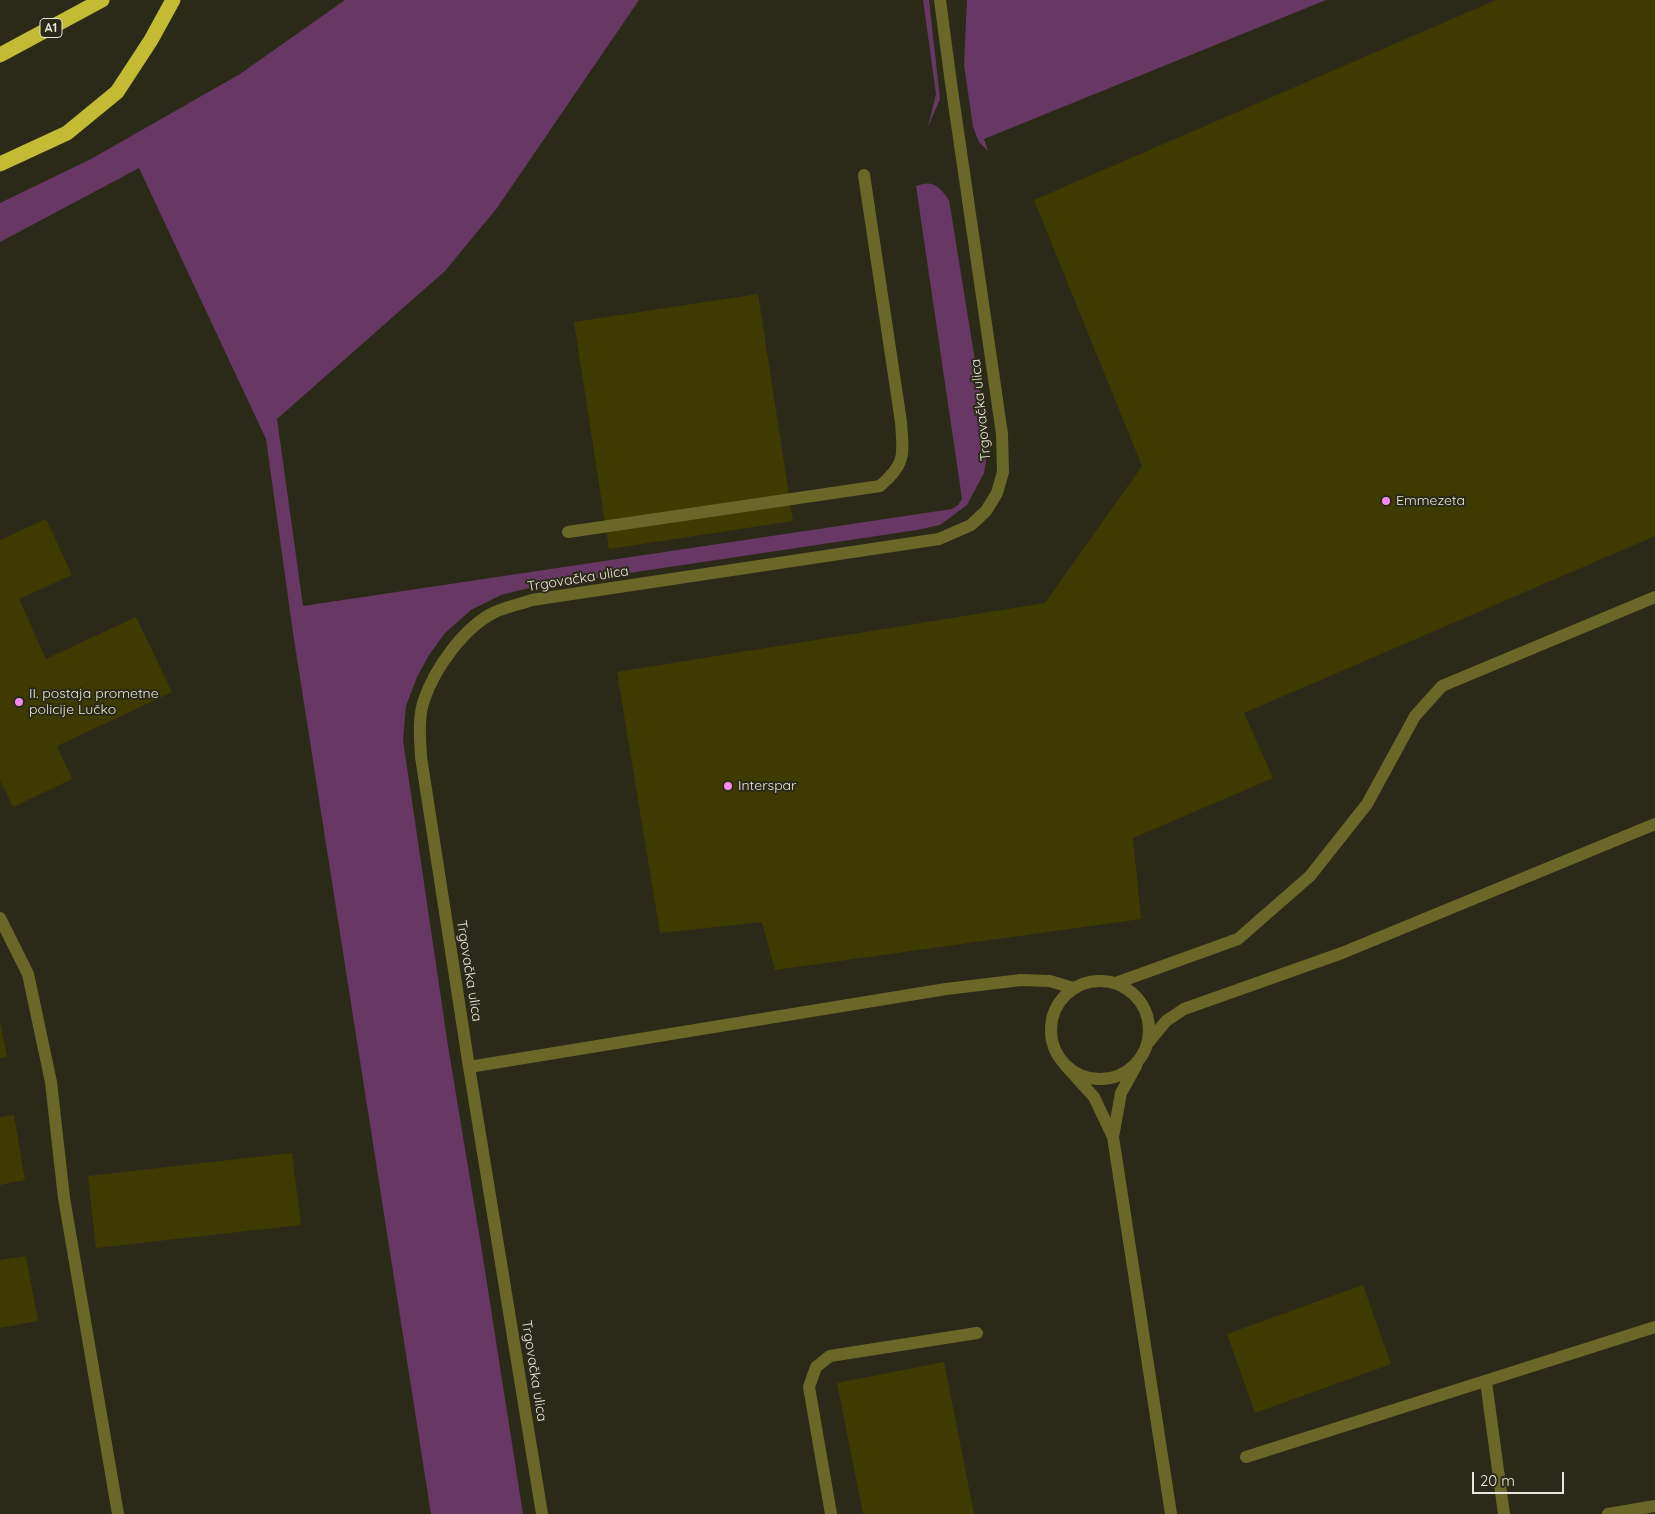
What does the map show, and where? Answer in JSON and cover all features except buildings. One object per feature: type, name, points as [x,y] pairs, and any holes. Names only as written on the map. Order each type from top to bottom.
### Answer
[{"type":"highway","name":"A1","points":[[0,55],[102,0]]},
{"type":"highway","points":[[0,164],[67,133],[117,92],[151,40],[173,0]]},
{"type":"street","name":"Trgovačka ulica","points":[[542,1514],[469,1067],[421,757],[420,738],[423,701],[441,666],[456,643],[472,627],[495,612],[532,600],[939,539],[971,525],[986,511],[997,493],[1003,472],[1002,434],[940,0]]},
{"type":"street","points":[[568,532],[880,486],[894,474],[903,454],[901,422],[864,175]]},
{"type":"street","points":[[1116,983],[1238,940],[1310,876],[1367,804],[1416,716],[1442,686],[1655,597]]},
{"type":"street","points":[[1172,1514],[1114,1137],[1121,1093],[1148,1043],[1166,1020],[1184,1009],[1342,954],[1655,824]]},
{"type":"street","points":[[0,918],[28,974],[51,1082],[64,1198],[118,1514]]},
{"type":"street","points":[[469,1067],[946,989],[1021,980],[1050,981],[1073,988]]},
{"type":"street","points":[[1114,1137],[1094,1097],[1056,1053],[1051,1039],[1050,1024],[1054,1010],[1062,998],[1073,988],[1087,982],[1102,980],[1116,983],[1129,990],[1140,1000],[1149,1028],[1148,1043]]},
{"type":"street","points":[[1065,1065],[1077,1074],[1091,1078],[1106,1079],[1126,1072],[1142,1056]]},
{"type":"street","points":[[1246,1457],[1655,1327]]},
{"type":"street","points":[[831,1514],[809,1387],[816,1367],[830,1356],[977,1333]]},
{"type":"street","points":[[1486,1382],[1504,1514]]},
{"type":"street","points":[[1608,1514],[1655,1506]]},
{"type":"shaded area","points":[[345,0],[639,0],[497,208],[445,271],[277,419],[303,606],[952,509],[958,505],[962,499],[916,186],[922,184],[936,185],[949,200],[985,422],[987,456],[984,473],[967,505],[940,525],[529,588],[501,595],[471,610],[445,633],[429,655],[417,677],[406,706],[403,740],[448,1046],[523,1514],[431,1514],[293,633],[266,439],[139,168],[0,242],[0,203],[91,159],[240,74]]},
{"type":"shaded area","points":[[923,0],[929,0],[940,99],[928,127],[936,94]]},
{"type":"shaded area","points":[[967,0],[1326,0],[984,139],[988,151],[979,142],[973,127],[964,65]]},
{"type":"place","name":"Emmezeta","points":[[1386,501]]},
{"type":"place","name":"II. postaja prometne policije Lučko","points":[[19,702]]},
{"type":"place","name":"Interspar","points":[[728,786]]}]
